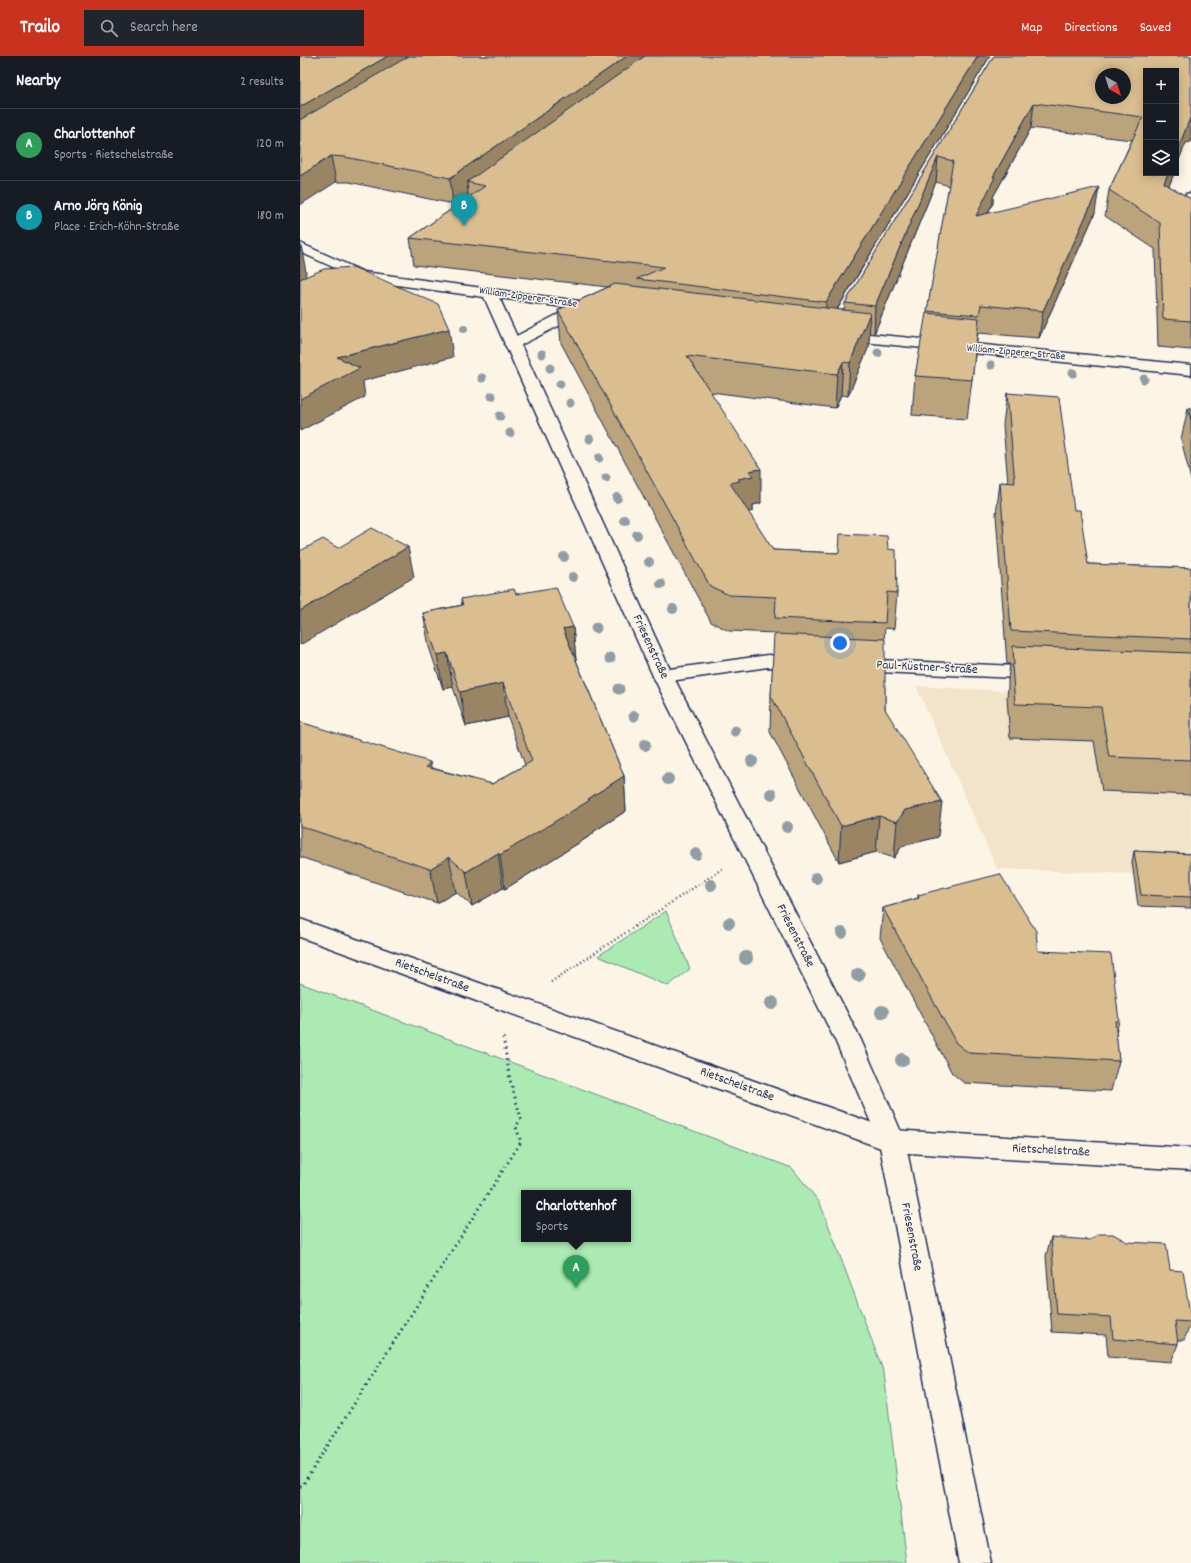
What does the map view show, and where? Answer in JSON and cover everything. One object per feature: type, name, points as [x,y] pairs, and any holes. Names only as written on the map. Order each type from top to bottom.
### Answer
[{"type":"street","points":[[1191,197],[1188,207],[1191,209]]},
{"type":"street","name":"William-Zipperer-Straße","points":[[300,247],[361,276],[616,310]]},
{"type":"street","points":[[341,285],[361,276]]},
{"type":"street","name":"Friesenstraße","points":[[490,293],[663,676],[848,1040],[892,1141],[975,1563]]},
{"type":"street","points":[[512,344],[586,306]]},
{"type":"street","name":"William-Zipperer-Straße","points":[[839,322],[827,335],[1191,370]]},
{"type":"street","name":"Paul-Küstner-Straße","points":[[663,676],[768,661],[1057,674]]},
{"type":"street","name":"Rietschelstraße","points":[[300,928],[892,1141],[1191,1159]]},
{"type":"path","points":[[300,1486],[302,1486],[521,1142],[516,1127],[521,1118],[510,1080],[506,1002],[751,849]]},
{"type":"shaded area","points":[[916,686],[1191,701],[1191,866],[1132,862],[1134,874],[997,869]]},
{"type":"green space","points":[[666,911],[690,969],[668,986],[598,956]]},
{"type":"green space","points":[[300,983],[792,1168],[820,1203],[884,1373],[907,1563],[300,1563]]},
{"type":"building","points":[[300,56],[388,56],[300,107]]},
{"type":"building","points":[[409,56],[627,56],[450,178],[345,157],[331,156],[300,176],[300,120]]},
{"type":"building","points":[[645,56],[978,56],[826,302],[637,279],[664,267],[410,238],[485,186],[467,182]]},
{"type":"building","points":[[994,56],[1191,56],[1191,118],[1179,146],[1179,68],[1143,68],[1143,117],[1034,103],[993,177],[995,177],[976,216],[1099,187],[1043,311],[981,305],[979,315],[927,311],[953,161],[938,157],[875,306],[845,303]]},
{"type":"building","points":[[1143,117],[1143,176],[1167,176],[1164,183],[1191,199],[1191,321],[1163,319],[1160,223],[1109,190]]},
{"type":"building","points":[[353,267],[438,304],[449,329],[337,357],[360,368],[300,399],[300,279],[324,269]]},
{"type":"building","points":[[615,284],[870,313],[850,363],[843,362],[837,374],[687,356],[761,469],[749,471],[753,476],[738,479],[740,481],[730,483],[773,550],[839,553],[840,534],[887,536],[888,549],[896,550],[897,593],[887,592],[885,623],[775,618],[776,597],[729,595],[710,586],[558,310]]},
{"type":"building","points":[[926,313],[979,318],[972,380],[915,376]]},
{"type":"building","points":[[1007,393],[1059,397],[1074,510],[1080,510],[1088,564],[1191,568],[1191,639],[1011,631],[1000,482],[1015,483]]},
{"type":"building","points":[[1188,408],[1191,408],[1191,420]]},
{"type":"building","points":[[372,528],[408,547],[300,611],[300,551],[323,539],[338,548]]},
{"type":"building","points":[[556,587],[573,627],[563,629],[624,776],[588,799],[590,800],[500,855],[498,853],[466,872],[449,857],[430,869],[300,826],[300,722],[430,762],[426,767],[492,784],[532,761],[503,683],[460,692],[447,653],[437,655],[423,613],[463,605],[461,599],[514,589],[516,594]]},
{"type":"building","points":[[774,634],[885,639],[885,709],[942,802],[905,810],[897,822],[879,816],[841,826],[771,696]]},
{"type":"building","points":[[1013,646],[1191,653],[1191,760],[1109,757],[1101,707],[1015,704],[1012,665],[1014,665]]},
{"type":"building","points":[[1134,851],[1191,854],[1191,897],[1141,895]]},
{"type":"building","points":[[1000,874],[1036,931],[1038,951],[1111,954],[1119,1021],[1115,1021],[1119,1061],[969,1053],[956,1043],[883,908],[919,898],[918,895]]},
{"type":"building","points":[[1099,1234],[1113,1234],[1127,1242],[1166,1244],[1170,1270],[1183,1271],[1191,1320],[1191,1322],[1175,1321],[1178,1344],[1113,1339],[1111,1317],[1057,1314],[1051,1237],[1090,1240]]},
{"type":"place","name":"Arno Jörg König","points":[[464,226]]},
{"type":"place","name":"Charlottenhof","points":[[576,1288]]}]
